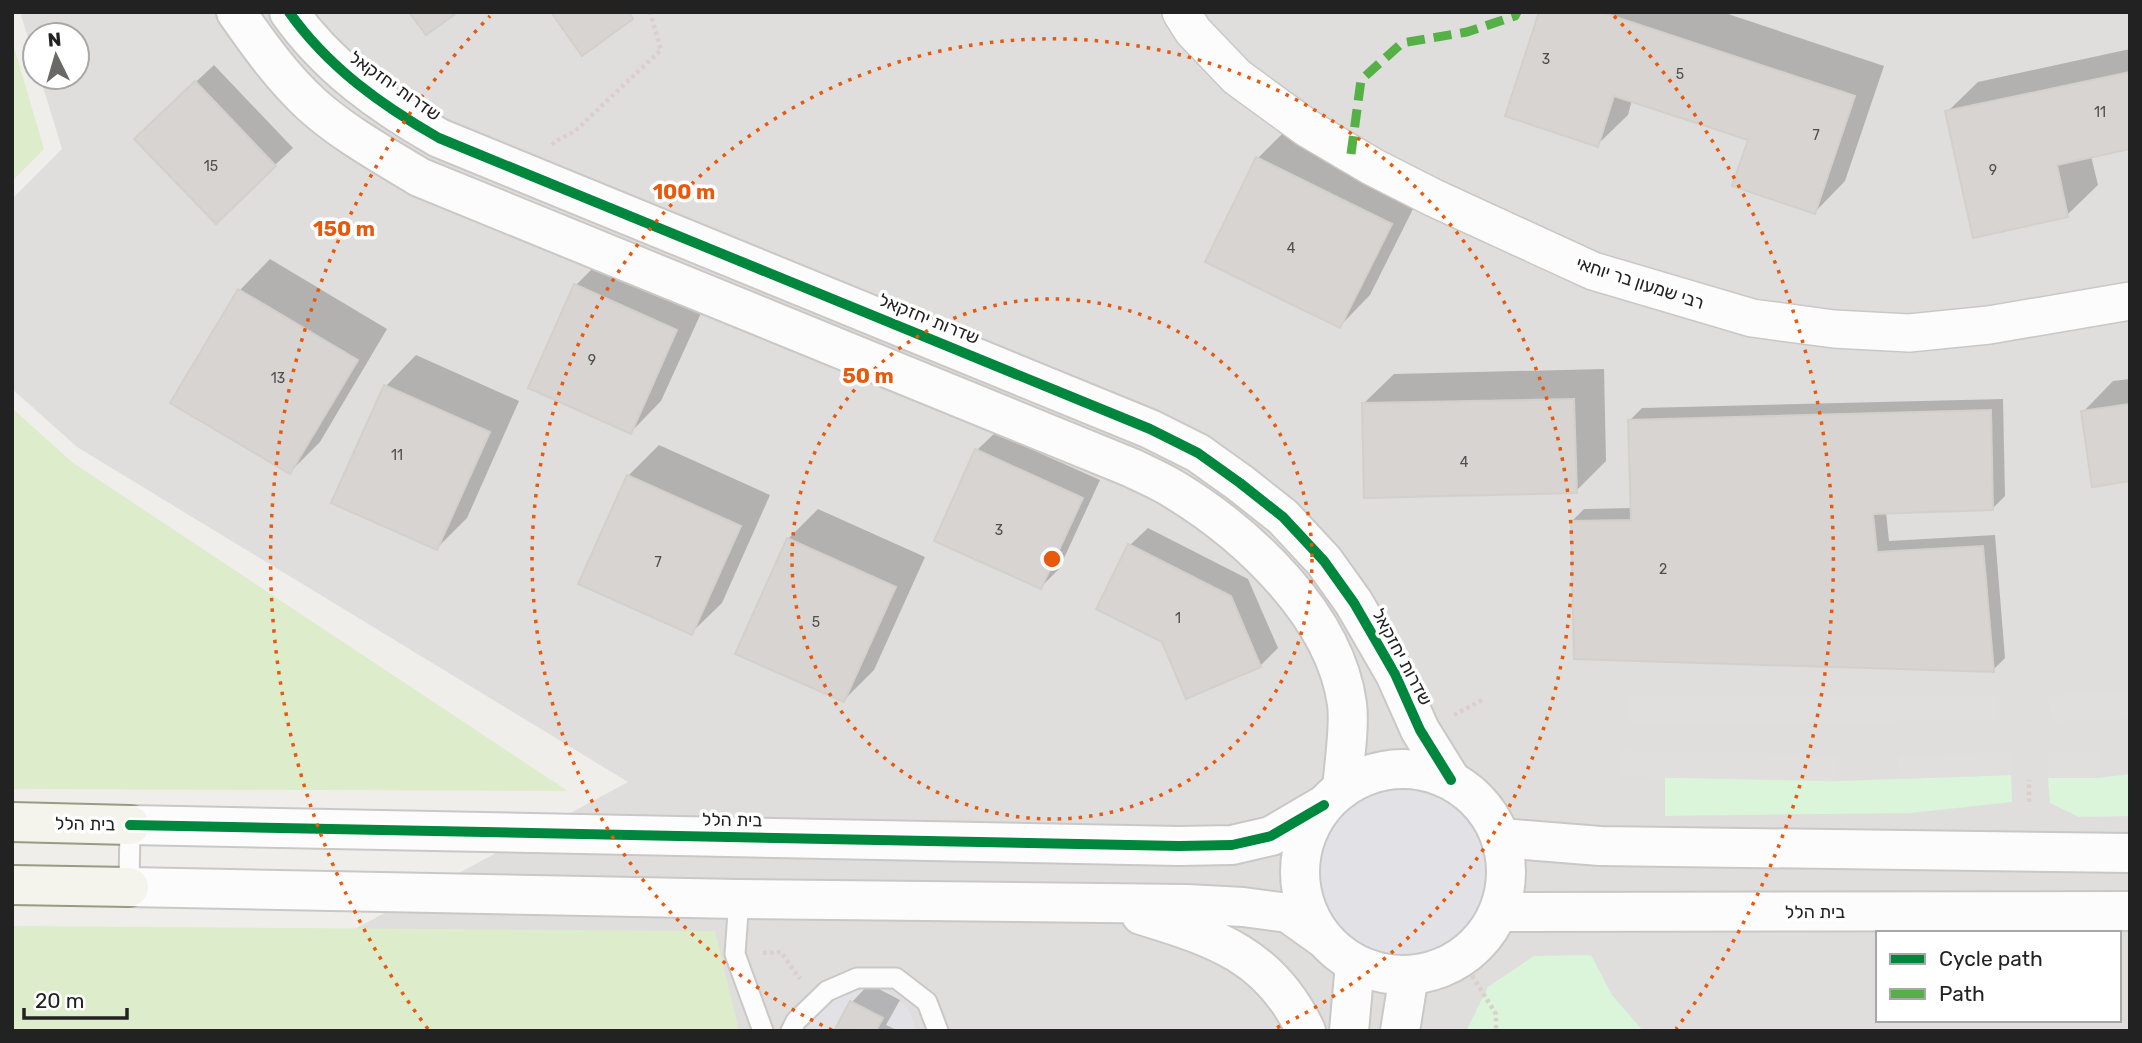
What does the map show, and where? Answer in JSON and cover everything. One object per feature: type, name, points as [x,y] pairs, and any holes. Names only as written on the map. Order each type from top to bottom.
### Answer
[{"type":"main road","name":"בית הלל","points":[[12,822],[130,825]]},
{"type":"main road","points":[[12,885],[130,887]]},
{"type":"street","points":[[236,12],[267,56],[312,105],[370,148],[419,177],[1132,468],[1175,490],[1253,548],[1290,588],[1317,626],[1341,674],[1347,706],[1333,797]]},
{"type":"street","name":"שדרות יחזקאל","points":[[289,12],[341,72],[394,111],[439,138],[1150,429],[1198,453],[1283,517],[1333,573],[1354,603],[1395,674],[1420,730],[1451,780]]},
{"type":"street","name":"רבי שמעון בר יוחאי","points":[[1181,12],[1193,31],[1237,77],[1307,128],[1373,167],[1434,198],[1593,271],[1752,318],[1834,329],[1909,333],[1997,324],[2130,300]]},
{"type":"street","points":[[819,339],[837,300]]},
{"type":"street","points":[[1407,769],[1430,772],[1451,780],[1472,795],[1488,813],[1502,838],[1507,862],[1506,887],[1500,912],[1475,946],[1461,958],[1436,971],[1409,975],[1381,973],[1355,964],[1334,949],[1308,913],[1301,886],[1301,857],[1309,830],[1333,797],[1362,778],[1384,771],[1407,769]]},
{"type":"street","name":"בית הלל","points":[[130,825],[1232,845],[1271,836],[1333,797]]},
{"type":"street","points":[[1502,838],[1600,846],[2130,853]]},
{"type":"street","points":[[130,887],[739,899],[1198,904],[1288,913],[1324,938]]},
{"type":"street","points":[[1099,903],[1203,934],[1241,954],[1276,983],[1306,1031]]},
{"type":"street","name":"בית הלל","points":[[1500,912],[2130,911]]},
{"type":"street","points":[[1349,1031],[1355,964]]},
{"type":"street","points":[[1401,1031],[1409,975]]},
{"type":"lane","points":[[130,825],[130,887]]},
{"type":"lane","points":[[739,899],[734,954],[763,1031]]},
{"type":"lane","points":[[791,1031],[796,1021],[827,991],[857,978],[896,978],[928,1002],[939,1031]]},
{"type":"path","points":[[530,175],[556,141],[575,131],[661,50],[650,12]]},
{"type":"path","points":[[1454,715],[1484,699]]},
{"type":"path","points":[[2029,780],[2029,802]]},
{"type":"path","points":[[734,954],[781,953],[816,1002]]},
{"type":"path","points":[[1461,958],[1496,1014],[1496,1031]]},
{"type":"shaded area","points":[[20,12],[2130,12],[2130,1031],[12,1031],[12,932],[353,930],[628,782],[77,447],[12,389],[12,199],[62,149],[44,91],[91,91],[91,21],[23,21]]},
{"type":"shaded area","points":[[2130,691],[2130,718],[2052,722],[2048,695]]},
{"type":"shaded area","points":[[1999,695],[1999,721],[1628,723],[1627,696]]},
{"type":"shaded area","points":[[1621,750],[1839,755],[1839,781],[1620,777]]},
{"type":"shaded area","points":[[2010,752],[2011,775],[1899,779],[1898,756]]},
{"type":"shaded area","points":[[2048,752],[2098,752],[2098,778],[2048,778]]},
{"type":"shaded area","points":[[1397,773],[1431,776],[1463,790],[1488,813],[1501,840],[1508,868],[1505,897],[1495,925],[1451,966],[1422,976],[1390,976],[1360,967],[1334,949],[1314,923],[1303,891],[1304,857],[1315,826],[1333,796],[1364,781]]},
{"type":"shaded area","points":[[868,983],[907,1006],[917,1031],[805,1031],[818,1009],[858,985]]},
{"type":"green space","points":[[12,40],[21,71],[21,91],[27,91],[44,149],[12,181]]},
{"type":"green space","points":[[12,408],[73,463],[568,791],[12,789]]},
{"type":"green space","points":[[2130,774],[2130,816],[2079,817],[2050,803],[2048,778],[2098,778]]},
{"type":"green space","points":[[2011,775],[2012,802],[1910,813],[1665,816],[1665,777],[1839,781]]},
{"type":"green space","points":[[12,926],[715,931],[739,1031],[12,1031]]},
{"type":"green space","points":[[1591,955],[1612,995],[1643,1031],[1466,1031],[1488,987],[1534,956]]},
{"type":"building","points":[[409,12],[458,12],[426,35]]},
{"type":"building","points":[[551,12],[629,12],[633,19],[582,56]]},
{"type":"building","points":[[1539,12],[1601,12],[1855,96],[1815,214],[1732,186],[1748,140],[1614,96],[1598,147],[1505,116]]},
{"type":"building","points":[[2130,72],[2130,149],[2057,165],[2068,217],[1973,238],[1945,111]]},
{"type":"building","points":[[195,81],[276,166],[216,224],[134,139]]},
{"type":"building","points":[[1256,157],[1392,224],[1340,328],[1205,262]]},
{"type":"building","points":[[574,284],[677,330],[631,434],[528,388]]},
{"type":"building","points":[[238,289],[358,360],[290,474],[170,403]]},
{"type":"building","points":[[384,385],[490,432],[437,550],[331,503]]},
{"type":"building","points":[[1574,399],[1577,493],[1364,498],[1362,403]]},
{"type":"building","points":[[2130,404],[2130,481],[2092,487],[2081,411]]},
{"type":"building","points":[[1991,410],[1993,510],[1873,514],[1877,552],[1983,546],[1994,672],[1574,659],[1571,521],[1631,520],[1628,420]]},
{"type":"building","points":[[975,449],[1083,498],[1041,589],[934,541]]},
{"type":"building","points":[[627,475],[741,526],[692,635],[578,584]]},
{"type":"building","points":[[787,538],[896,587],[844,702],[735,654]]},
{"type":"building","points":[[1128,544],[1231,596],[1261,667],[1186,699],[1162,642],[1096,609]]},
{"type":"building","points":[[850,1001],[883,1018],[876,1031],[835,1029]]},
{"type":"marked path","points":[[1351,154],[1361,80],[1402,43],[1467,32],[1515,16],[1517,12]]},
{"type":"cycle path","points":[[289,12],[321,50],[357,83],[439,138],[1150,429],[1198,453],[1283,517],[1324,561],[1354,603],[1395,674],[1420,730],[1451,780]]},
{"type":"cycle path","points":[[130,825],[1179,846],[1232,845],[1271,836],[1324,805]]}]
